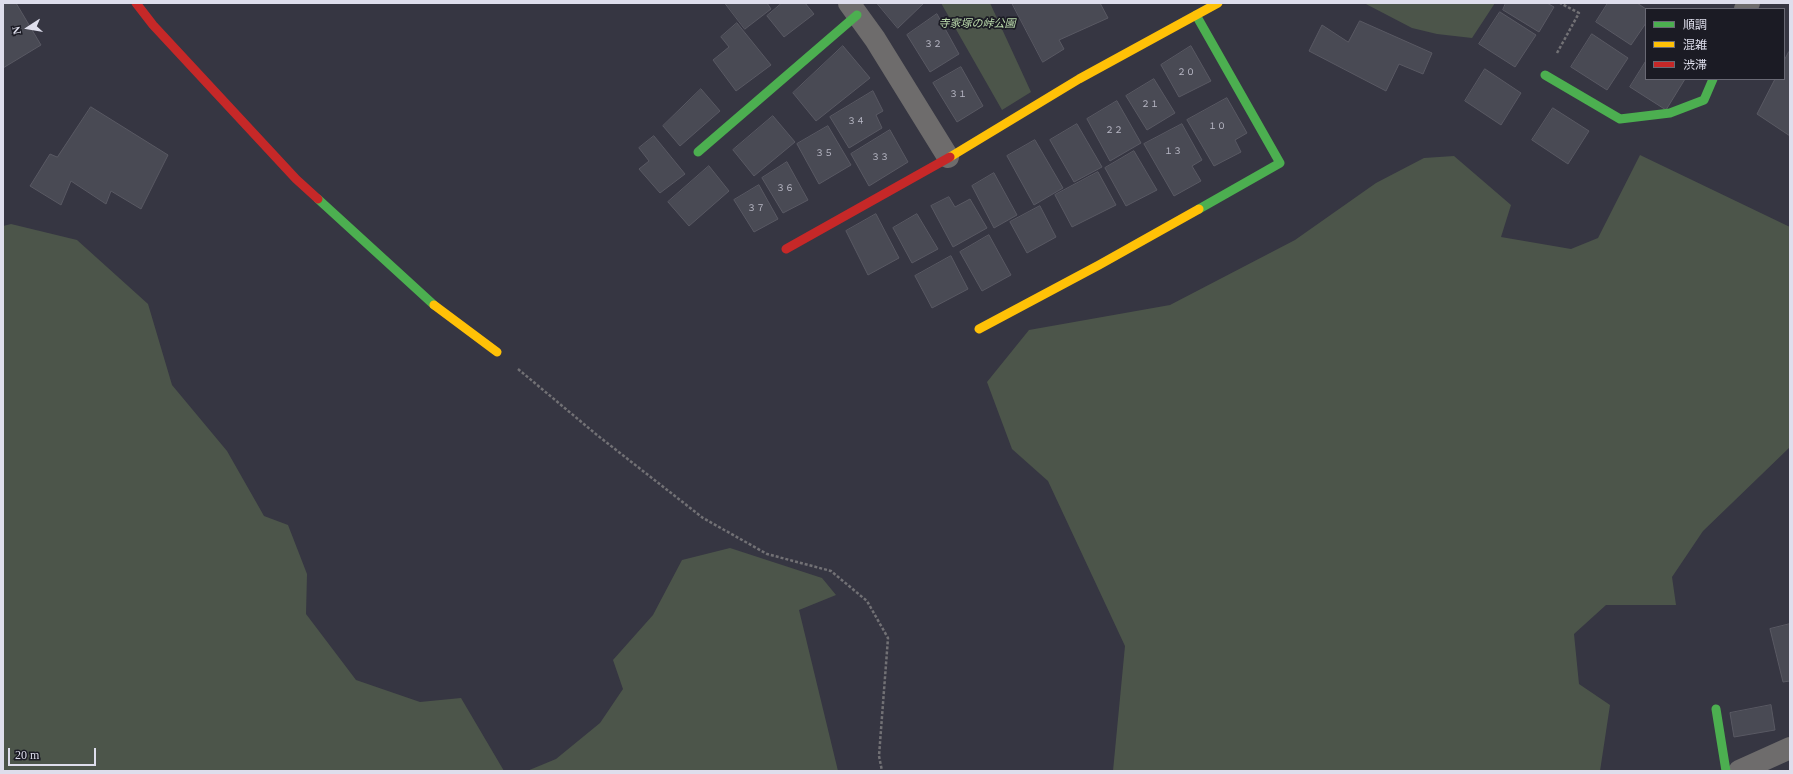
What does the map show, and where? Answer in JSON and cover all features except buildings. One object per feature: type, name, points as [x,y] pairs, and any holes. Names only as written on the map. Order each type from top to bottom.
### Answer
[{"type":"street","points":[[136,3],[153,25],[296,179],[443,313],[497,352]]},
{"type":"street","points":[[786,249],[948,157],[1079,79],[1218,3]]},
{"type":"street","points":[[698,152],[853,9],[875,39],[948,157]]},
{"type":"street","points":[[979,329],[1099,265],[1280,163],[1196,15]]},
{"type":"street","points":[[1545,75],[1620,119],[1670,113],[1704,100],[1713,80]]},
{"type":"street","points":[[1716,708],[1726,771]]},
{"type":"street","points":[[1739,771],[1790,748]]},
{"type":"path","points":[[1545,75],[1579,13],[1560,3]]},
{"type":"path","points":[[497,352],[597,435],[703,518],[767,554],[831,571],[867,601],[888,638],[879,756],[882,771]]},
{"type":"green space","name":"寺家塚の峠公園","points":[[941,3],[990,3],[1031,92],[1002,110]]},
{"type":"green space","points":[[1364,3],[1495,3],[1472,38],[1437,34],[1412,28]]},
{"type":"green space","points":[[1640,155],[1790,227],[1790,447],[1703,531],[1672,577],[1676,605],[1606,605],[1574,634],[1579,684],[1610,705],[1600,771],[1113,771],[1125,646],[1048,481],[1012,449],[987,382],[1029,330],[1170,305],[1295,240],[1376,183],[1424,158],[1454,156],[1511,205],[1501,237],[1571,249],[1598,238]]},
{"type":"green space","points":[[11,224],[77,240],[148,304],[172,385],[227,451],[264,516],[288,525],[307,574],[306,614],[356,680],[420,702],[461,698],[504,771],[3,771],[3,226]]},
{"type":"green space","points":[[730,548],[822,578],[836,595],[799,610],[838,771],[527,771],[556,759],[600,723],[623,689],[613,660],[653,615],[682,560]]},
{"type":"traffic: fast","points":[[698,152],[857,15]]},
{"type":"traffic: fast","points":[[1196,15],[1280,163],[1199,209]]},
{"type":"traffic: fast","points":[[1545,75],[1620,119],[1670,113],[1704,100],[1713,80]]},
{"type":"traffic: fast","points":[[318,199],[434,305]]},
{"type":"traffic: fast","points":[[1716,709],[1726,771]]},
{"type":"traffic: slow","points":[[950,157],[1079,79],[1218,3]]},
{"type":"traffic: slow","points":[[979,329],[1099,265],[1199,209]]},
{"type":"traffic: slow","points":[[434,305],[497,352]]},
{"type":"traffic: jam","points":[[136,3],[153,25],[296,179],[318,199]]},
{"type":"traffic: jam","points":[[786,249],[950,157]]}]
